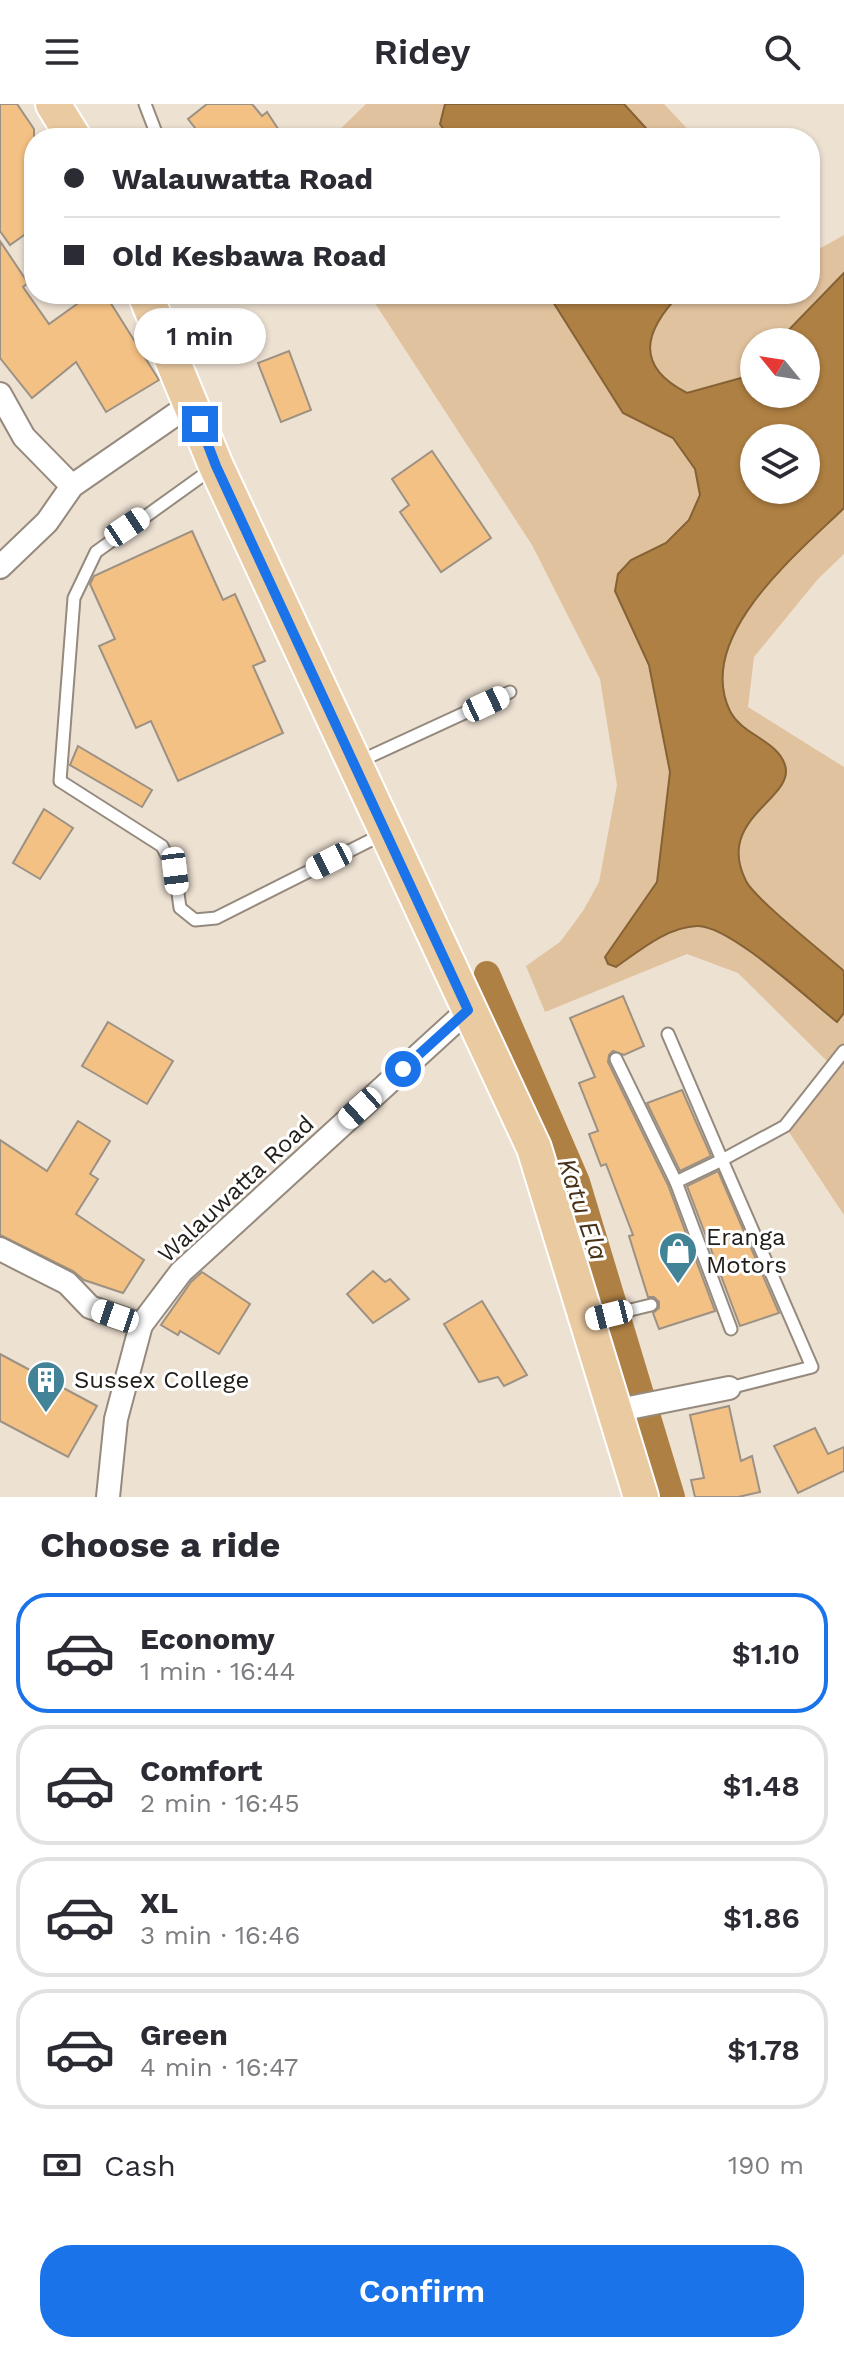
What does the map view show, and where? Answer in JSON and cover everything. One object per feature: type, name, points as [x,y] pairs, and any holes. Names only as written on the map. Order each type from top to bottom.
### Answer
[{"type":"main road","points":[[53,104],[68,128]]},
{"type":"main road","points":[[149,304],[216,466],[534,1148],[641,1497]]},
{"type":"street","points":[[0,394],[24,437],[72,486]]},
{"type":"street","points":[[0,567],[47,522],[72,486],[192,403]]},
{"type":"street","name":"Walauwatta Road","points":[[108,1497],[116,1419],[141,1325],[181,1272],[468,1010]]},
{"type":"street","points":[[0,1249],[67,1283],[90,1307],[141,1325]]},
{"type":"street","points":[[614,1411],[729,1388]]},
{"type":"lane","points":[[145,104],[154,128]]},
{"type":"lane","points":[[216,466],[96,552],[74,598],[60,781],[162,846],[175,871],[180,908],[195,920],[216,918],[385,833]]},
{"type":"lane","points":[[354,763],[510,692]]},
{"type":"lane","points":[[668,1034],[812,1367],[729,1388]]},
{"type":"lane","points":[[676,1182],[785,1126],[844,1051]]},
{"type":"lane","points":[[616,1059],[676,1182],[731,1329]]},
{"type":"lane","points":[[588,1320],[651,1305]]},
{"type":"shaded area","points":[[366,104],[664,104],[687,128],[341,128]]},
{"type":"shaded area","points":[[445,104],[624,104],[646,128],[443,128],[440,124]]},
{"type":"shaded area","points":[[844,235],[844,554],[818,579],[754,657],[748,707],[844,767],[844,1215],[785,1126],[833,1067],[738,973],[687,954],[545,1012],[526,966],[560,942],[599,882],[617,785],[600,679],[532,545],[375,304],[820,304],[820,248]]},
{"type":"shaded area","points":[[844,273],[844,508],[801,549],[756,599],[738,626],[726,655],[723,683],[735,719],[775,749],[785,765],[785,777],[779,789],[747,826],[740,841],[739,859],[746,881],[776,912],[844,971],[844,1013],[837,1022],[748,950],[711,929],[697,926],[675,931],[654,941],[616,967],[608,964],[605,957],[657,882],[670,772],[649,665],[615,591],[618,574],[631,560],[666,543],[689,520],[700,495],[695,469],[673,438],[623,413],[554,304],[671,304],[652,334],[652,360],[670,383],[687,393],[740,378],[740,408],[820,408],[820,328],[791,328],[814,304],[820,304],[820,298]]},
{"type":"building","points":[[0,104],[17,104],[33,128],[24,128],[24,235],[10,245],[0,231]]},
{"type":"building","points":[[207,104],[252,104],[262,116],[267,112],[277,128],[195,128],[188,119]]},
{"type":"building","points":[[0,241],[24,277],[24,304],[35,304],[49,324],[77,304],[111,304],[159,380],[106,412],[76,362],[32,398],[0,358]]},
{"type":"building","points":[[289,351],[311,410],[281,422],[258,363]]},
{"type":"building","points":[[432,451],[491,538],[441,572],[400,512],[409,505],[392,479]]},
{"type":"building","points":[[192,531],[223,600],[235,594],[265,661],[253,666],[283,733],[178,781],[151,721],[136,728],[99,646],[115,639],[90,584],[94,576]]},
{"type":"building","points":[[78,746],[152,790],[142,807],[70,765]]},
{"type":"building","points":[[44,809],[73,828],[40,879],[13,863]]},
{"type":"building","points":[[623,996],[644,1046],[624,1055],[613,1051],[608,1062],[668,1185],[715,1311],[659,1329],[653,1313],[659,1308],[659,1302],[654,1297],[648,1297],[629,1236],[633,1235],[606,1164],[601,1166],[589,1134],[598,1131],[579,1083],[595,1077],[570,1018]]},
{"type":"building","points":[[108,1022],[173,1061],[147,1104],[82,1066]]},
{"type":"building","points":[[682,1090],[711,1156],[680,1171],[647,1103]]},
{"type":"building","points":[[78,1121],[110,1141],[90,1174],[98,1179],[76,1214],[144,1260],[123,1293],[84,1280],[73,1271],[0,1235],[0,1140],[47,1171]]},
{"type":"building","points":[[718,1171],[779,1313],[740,1326],[687,1186]]},
{"type":"building","points":[[373,1271],[385,1282],[390,1279],[409,1299],[373,1323],[347,1294]]},
{"type":"building","points":[[202,1272],[250,1304],[219,1354],[180,1331],[178,1335],[161,1325],[191,1282]]},
{"type":"building","points":[[482,1301],[527,1375],[504,1386],[498,1377],[479,1382],[444,1324]]},
{"type":"building","name":"Sussex College","points":[[0,1354],[97,1406],[68,1457],[0,1421]]},
{"type":"building","points":[[729,1406],[741,1461],[752,1456],[760,1492],[738,1497],[695,1497],[691,1480],[704,1478],[690,1415]]},
{"type":"building","points":[[815,1428],[828,1454],[844,1447],[844,1471],[798,1493],[774,1446]]},
{"type":"waterway","name":"Katu Ela","points":[[487,974],[577,1182],[672,1497]]},
{"type":"place","name":"Eranga Motors","points":[[678,1285]]},
{"type":"place","name":"Sussex College","points":[[46,1414]]},
{"type":"route","points":[[200,424],[216,466],[468,1010],[403,1069]]}]
